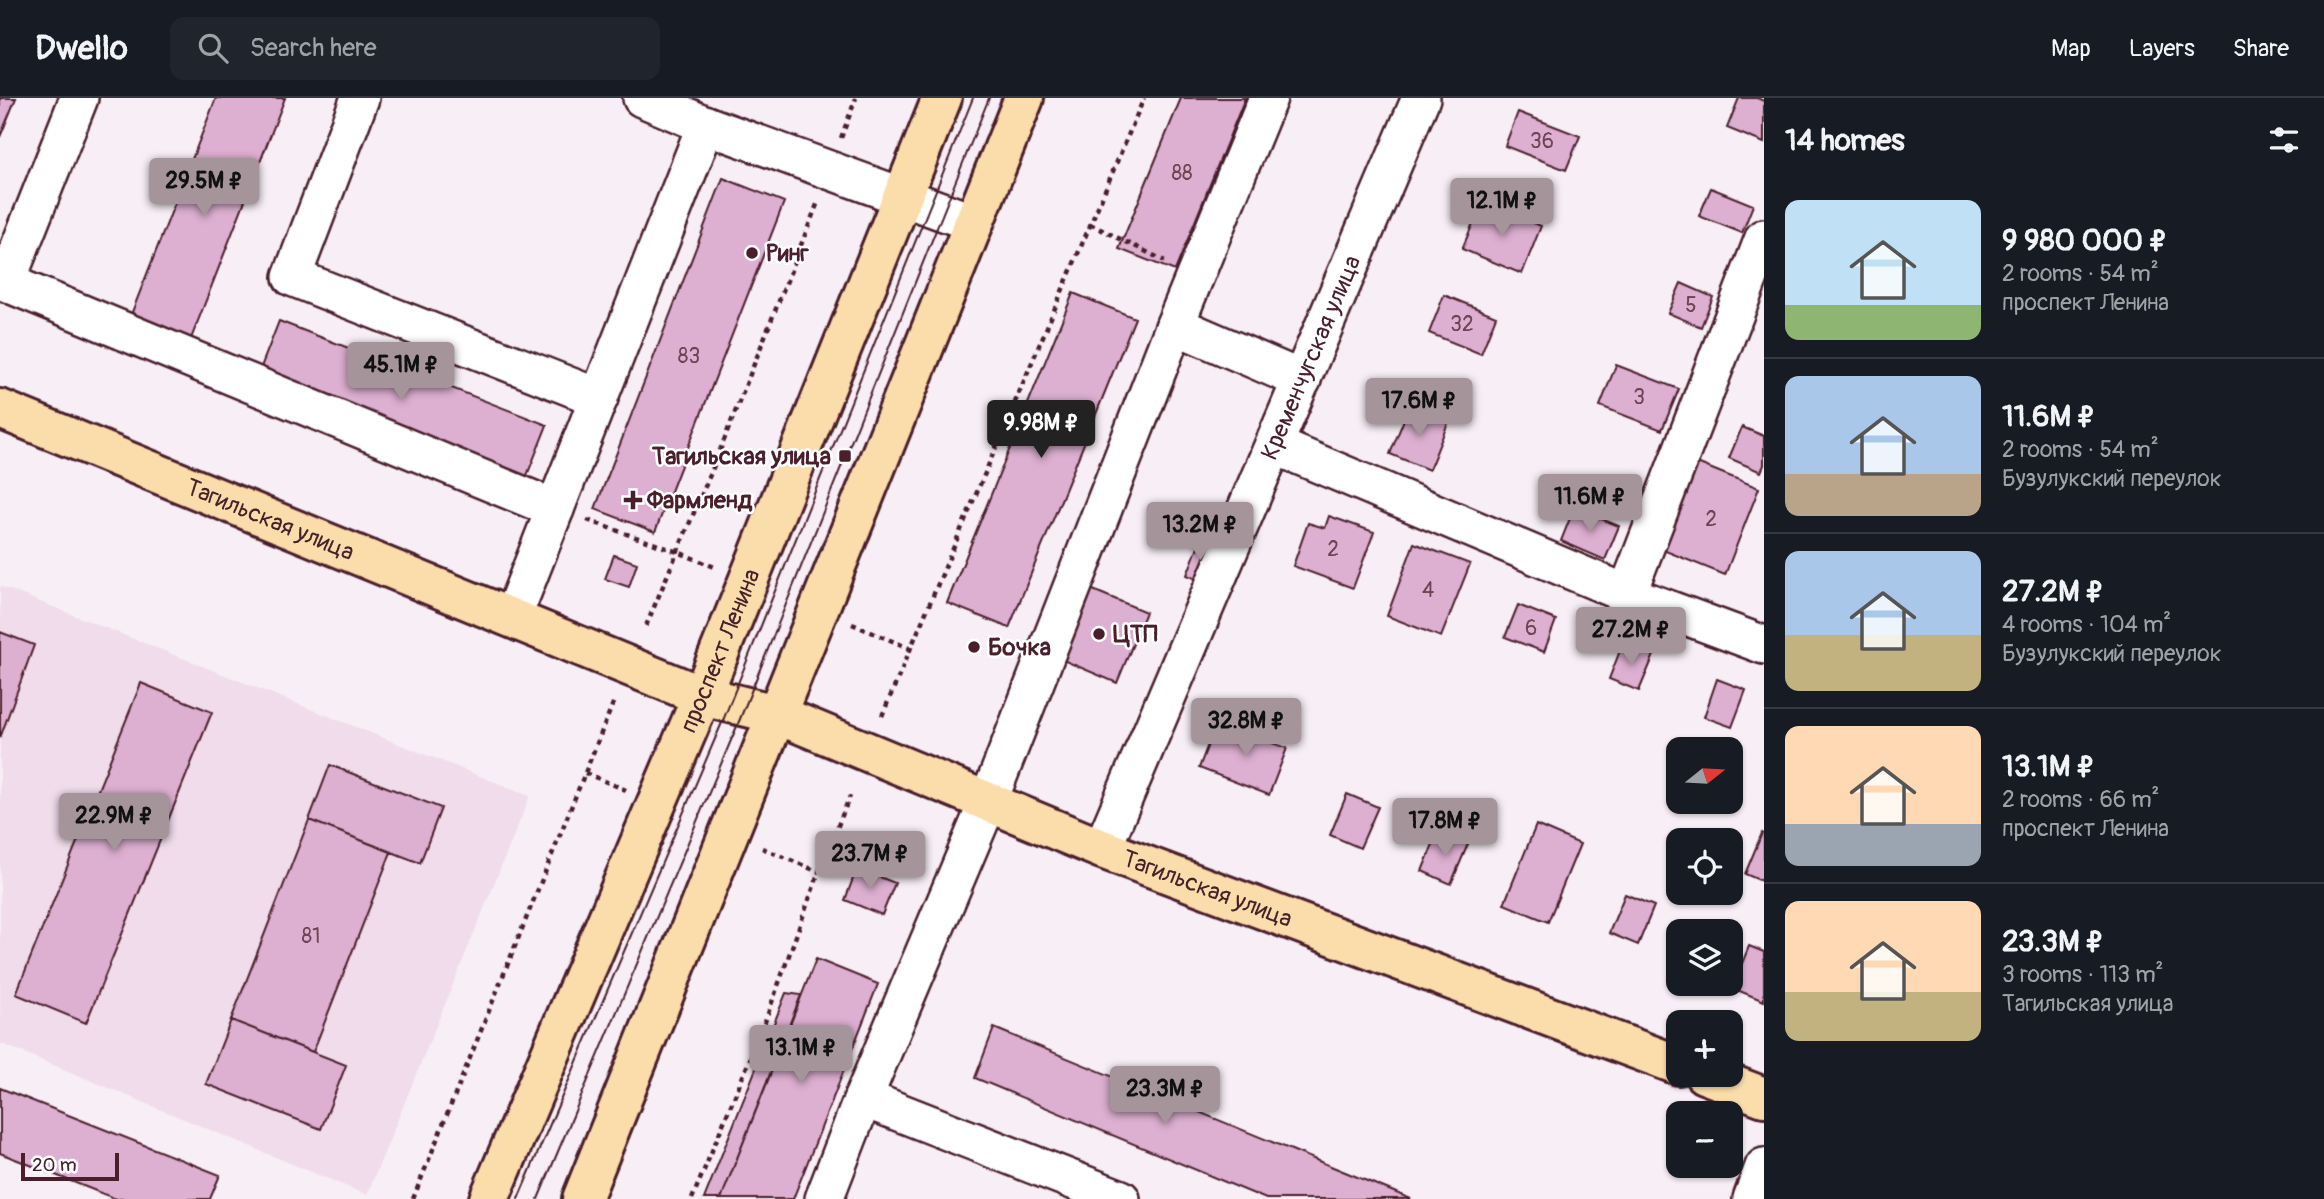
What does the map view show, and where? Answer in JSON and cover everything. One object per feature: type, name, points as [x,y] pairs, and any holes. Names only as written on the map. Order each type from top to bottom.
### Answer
[{"type":"main road","name":"проспект Ленина","points":[[489,1199],[702,696],[942,98]]},
{"type":"main road","points":[[582,1199],[1024,98]]},
{"type":"main road","name":"Тагильская улица","points":[[0,409],[702,696],[776,714],[1102,849],[1666,1060]]},
{"type":"main road","points":[[1738,1087],[1764,1097]]},
{"type":"street","points":[[79,98],[3,281],[555,509]]},
{"type":"street","points":[[360,98],[292,277],[598,398]]},
{"type":"street","points":[[824,1199],[863,1098],[988,802],[1175,325],[1268,98]]},
{"type":"street","name":"Кременчугская улица","points":[[1102,849],[1421,98]]},
{"type":"street","points":[[651,100],[706,125],[974,223]]},
{"type":"street","points":[[512,618],[706,125]]},
{"type":"street","points":[[1627,594],[1764,238]]},
{"type":"street","points":[[1175,325],[1302,380]]},
{"type":"street","points":[[1274,445],[1627,594],[1764,645]]},
{"type":"street","points":[[863,1098],[1121,1199]]},
{"type":"street","points":[[1752,1199],[1764,1167]]},
{"type":"path","points":[[646,626],[741,399],[856,98]]},
{"type":"path","points":[[882,716],[1144,98]]},
{"type":"path","points":[[1090,224],[1195,275]]},
{"type":"path","points":[[555,509],[724,571]]},
{"type":"path","points":[[844,621],[909,648]]},
{"type":"path","points":[[414,1199],[614,701]]},
{"type":"path","points":[[585,773],[633,793]]},
{"type":"path","points":[[692,1199],[762,1030],[819,872],[850,796]]},
{"type":"path","points":[[755,845],[819,872]]},
{"type":"shaded area","points":[[0,586],[530,796],[367,1195],[0,1043]]},
{"type":"building","points":[[0,98],[16,98],[0,137]]},
{"type":"building","points":[[216,98],[285,98],[187,349],[127,325]]},
{"type":"building","points":[[1181,98],[1245,98],[1175,271],[1119,249]]},
{"type":"building","points":[[1739,98],[1757,98],[1764,101],[1764,143],[1727,128]]},
{"type":"building","points":[[1518,112],[1580,136],[1566,170],[1505,146]]},
{"type":"building","points":[[723,178],[784,202],[655,532],[595,509]]},
{"type":"building","points":[[1711,188],[1753,205],[1742,233],[1699,216]]},
{"type":"building","points":[[1482,202],[1541,226],[1522,274],[1462,249]]},
{"type":"building","points":[[1681,283],[1713,297],[1701,327],[1668,313]]},
{"type":"building","points":[[1073,293],[1135,318],[1009,628],[947,603]]},
{"type":"building","points":[[1444,295],[1496,316],[1481,354],[1429,333]]},
{"type":"building","points":[[279,321],[547,425],[524,483],[256,380]]},
{"type":"building","points":[[1616,365],[1679,389],[1662,430],[1600,406]]},
{"type":"building","points":[[1409,407],[1448,423],[1429,470],[1390,454]]},
{"type":"building","points":[[1742,427],[1764,436],[1764,465],[1761,472],[1729,458]]},
{"type":"building","points":[[1697,463],[1759,488],[1725,575],[1663,550]]},
{"type":"building","points":[[1574,508],[1619,526],[1605,560],[1561,541]]},
{"type":"building","points":[[1329,516],[1374,532],[1353,588],[1293,566],[1308,523],[1325,528]]},
{"type":"building","points":[[1414,543],[1470,564],[1441,637],[1387,616]]},
{"type":"building","points":[[1199,544],[1214,550],[1202,581],[1187,575]]},
{"type":"building","points":[[614,555],[637,563],[629,587],[605,579]]},
{"type":"building","name":"ЦТП","points":[[1081,585],[1146,612],[1117,683],[1051,655]]},
{"type":"building","points":[[1518,605],[1556,620],[1544,652],[1505,637]]},
{"type":"building","points":[[0,632],[34,645],[0,738]]},
{"type":"building","points":[[1623,643],[1654,655],[1639,691],[1609,679]]},
{"type":"building","points":[[1717,679],[1746,690],[1732,727],[1704,717]]},
{"type":"building","points":[[141,683],[212,712],[86,1023],[16,994]]},
{"type":"building","points":[[1247,719],[1277,730],[1272,743],[1287,748],[1269,795],[1199,768],[1212,734],[1238,744]]},
{"type":"building","points":[[330,765],[441,808],[420,863],[309,820]]},
{"type":"building","points":[[1347,794],[1378,807],[1360,848],[1330,835]]},
{"type":"building","points":[[309,820],[391,852],[313,1052],[231,1020]]},
{"type":"building","points":[[1536,825],[1580,844],[1548,922],[1504,904]]},
{"type":"building","points":[[1438,832],[1468,844],[1451,884],[1422,871]]},
{"type":"building","points":[[1762,833],[1764,834],[1764,882],[1745,874]]},
{"type":"building","points":[[857,868],[895,883],[882,915],[845,900]]},
{"type":"building","points":[[1625,894],[1654,906],[1638,945],[1609,933]]},
{"type":"building","points":[[1749,946],[1764,952],[1764,1001],[1743,992],[1743,961]]},
{"type":"building","points":[[816,959],[878,984],[793,1199],[721,1199]]},
{"type":"building","points":[[786,993],[801,995],[721,1199],[704,1199]]},
{"type":"building","points":[[231,1020],[346,1065],[321,1129],[206,1084]]},
{"type":"building","points":[[994,1028],[1411,1199],[1266,1199],[975,1078]]},
{"type":"building","points":[[0,1088],[220,1175],[210,1199],[116,1199],[0,1153]]},
{"type":"tram line","points":[[518,1199],[724,718],[973,98]]},
{"type":"tram line","points":[[538,1199],[740,719],[989,98]]},
{"type":"place","name":"Ринг","points":[[752,253]]},
{"type":"place","name":"Тагильская улица","points":[[845,456]]},
{"type":"place","name":"Фармленд","points":[[633,500]]},
{"type":"place","name":"ЦТП","points":[[1099,634]]},
{"type":"place","name":"Бочка","points":[[974,647]]}]
